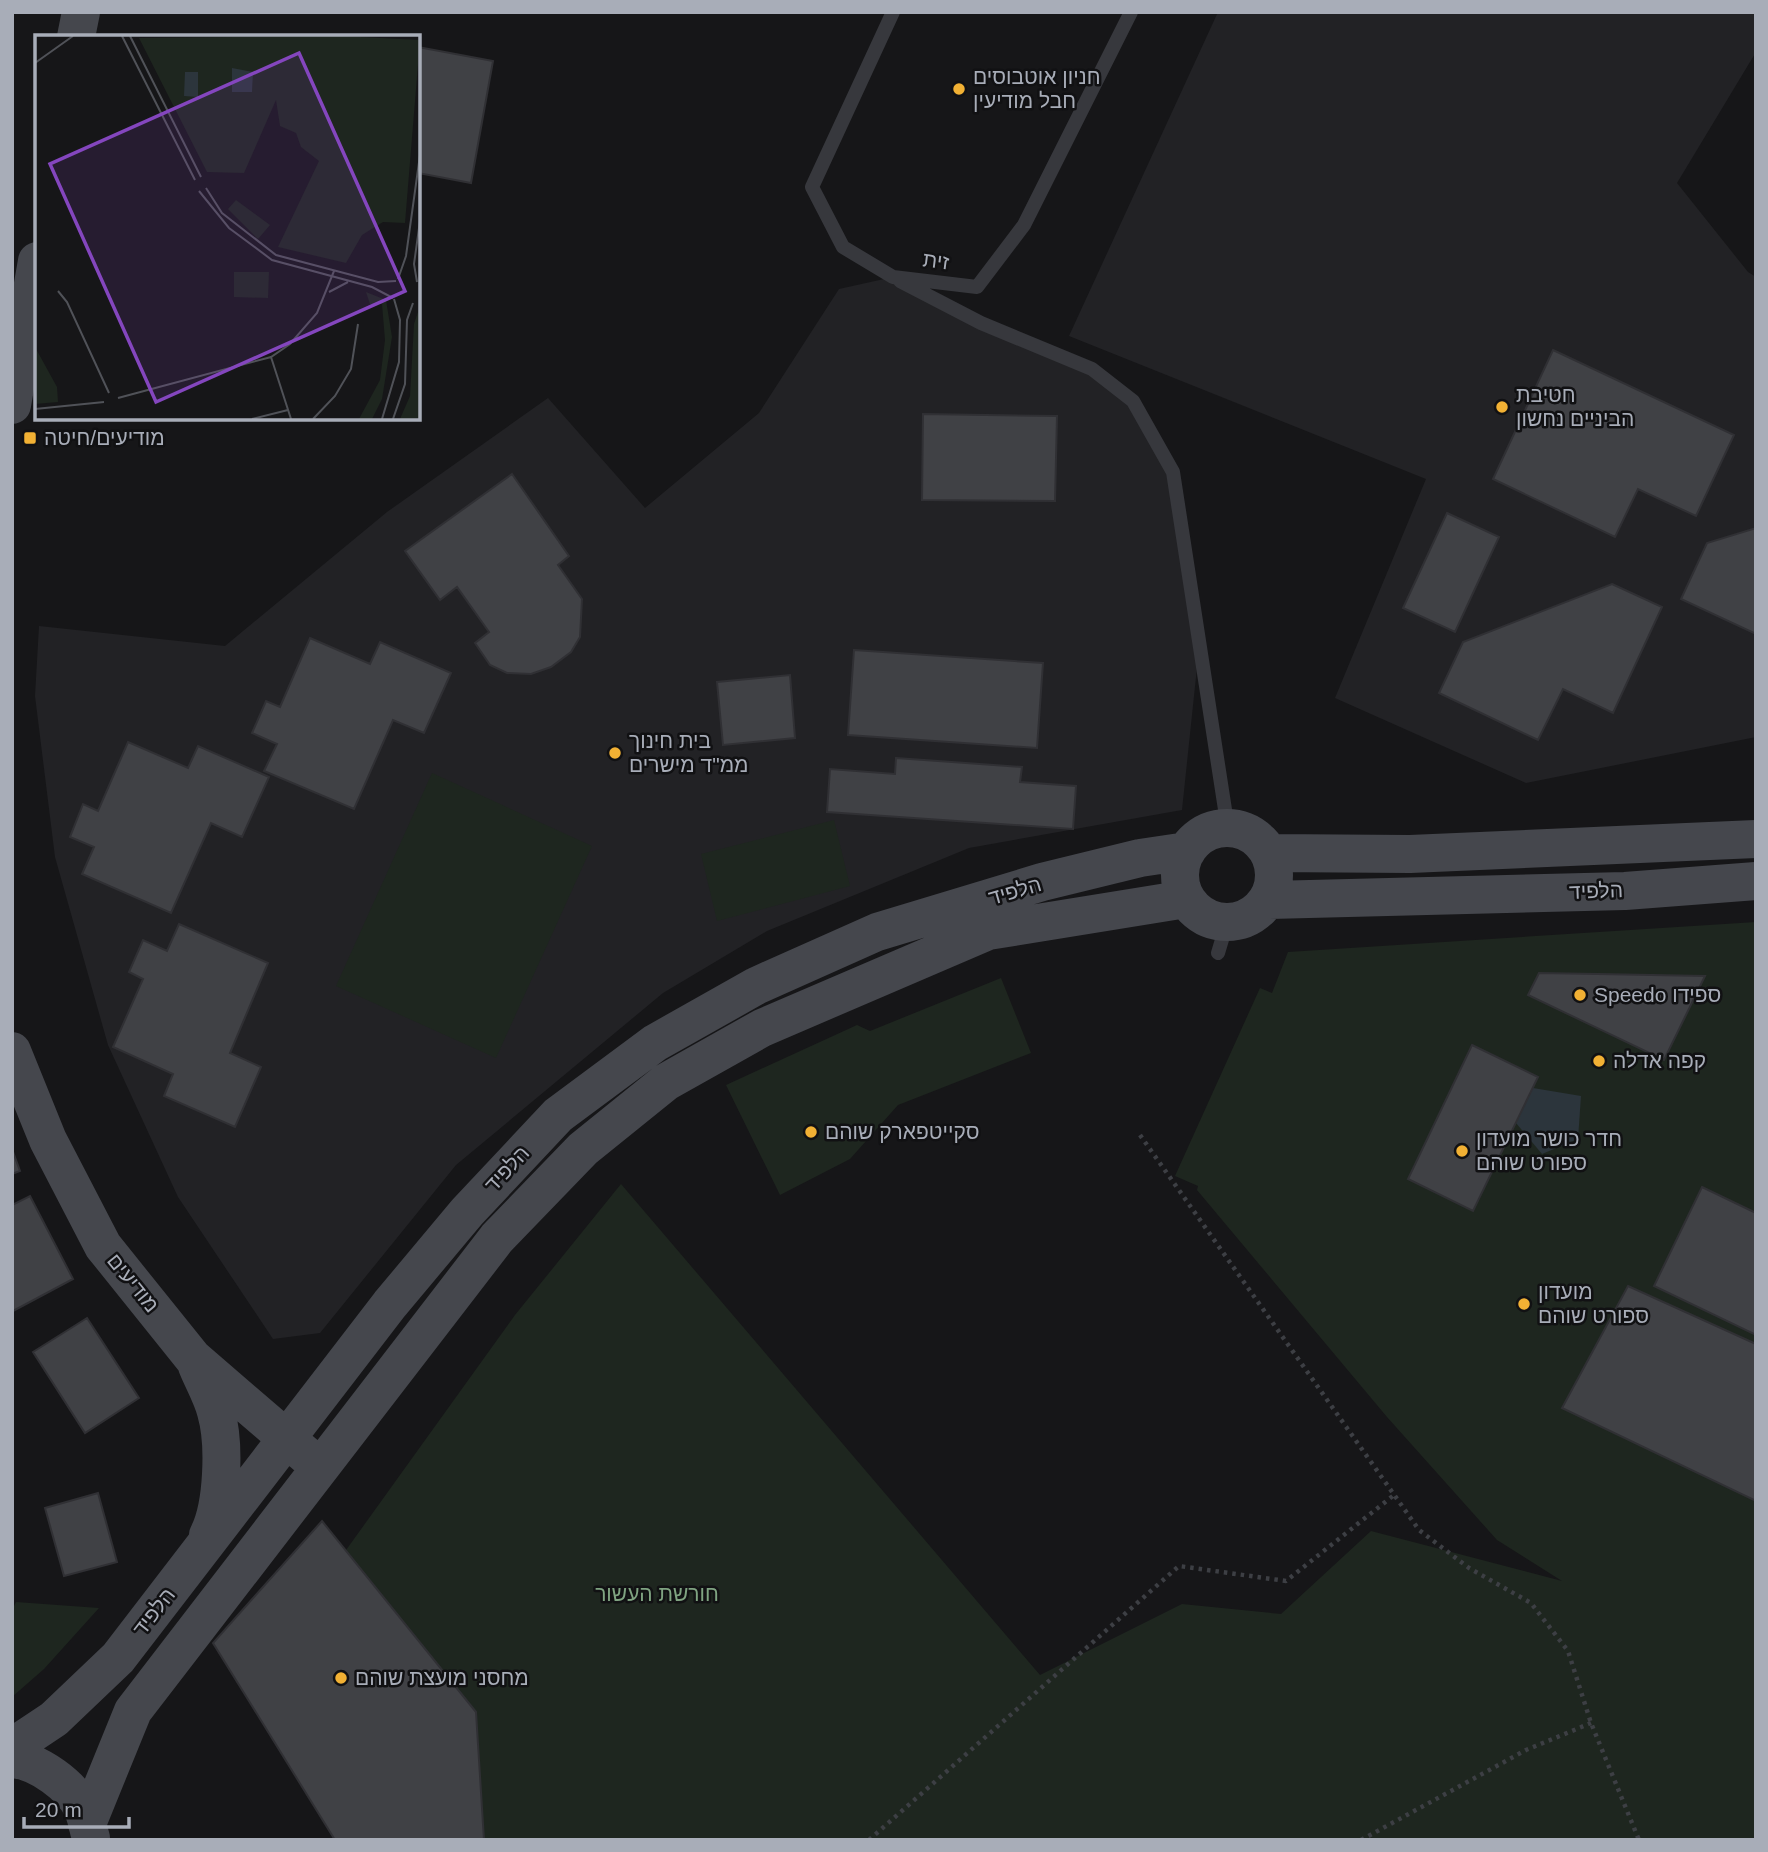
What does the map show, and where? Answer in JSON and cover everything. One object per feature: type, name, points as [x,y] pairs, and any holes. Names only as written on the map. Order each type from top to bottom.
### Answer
[{"type":"street","points":[[76,35],[81,12]]},
{"type":"street","points":[[12,405],[35,273]]},
{"type":"street","points":[[1228,828],[1244,831],[1258,840],[1269,853],[1274,868],[1274,884],[1268,900],[1257,912],[1222,938],[1210,920],[1196,911],[1186,898],[1181,883],[1181,867],[1187,851],[1198,839],[1212,831],[1228,828]]},
{"type":"street","points":[[1269,853],[1410,854],[1756,839]]},
{"type":"street","name":"הלפיד","points":[[12,1747],[24,1742],[88,1689],[118,1658],[390,1304],[467,1212],[558,1115],[654,1043],[756,986],[877,932],[1042,882],[1140,858],[1187,851]]},
{"type":"street","name":"הלפיד","points":[[1268,900],[1625,891],[1756,881]]},
{"type":"street","name":"הלפיד","points":[[89,1832],[133,1711],[497,1238],[583,1149],[666,1082],[762,1028],[988,931],[1186,898]]},
{"type":"street","name":"מודיעים","points":[[12,1051],[48,1140],[103,1246],[193,1358],[320,1467]]},
{"type":"street","points":[[193,1358],[216,1412],[220,1445],[219,1488],[214,1524],[197,1556]]},
{"type":"street","points":[[12,1759],[23,1760],[52,1773],[82,1808],[89,1832]]},
{"type":"lane","name":"זית","points":[[893,12],[813,187],[843,247],[893,277],[977,287],[1024,225],[1131,12]]},
{"type":"lane","points":[[893,277],[981,323],[1092,369],[1133,401],[1173,472],[1228,828]]},
{"type":"path","points":[[1140,1135],[1419,1530],[1469,1567],[1531,1603],[1568,1651],[1591,1724],[1639,1840]]},
{"type":"path","points":[[869,1840],[1179,1566],[1286,1581],[1394,1495]]},
{"type":"path","points":[[1361,1840],[1526,1750],[1591,1724]]},
{"type":"shaded area","name":"חטיבת הביניים נחשון","points":[[1218,12],[1756,12],[1756,52],[1677,183],[1748,272],[1756,277],[1756,737],[1526,783],[1335,698],[1426,479],[1069,336]]},
{"type":"shaded area","name":"בית חינוך ממ\"ד מישרים","points":[[893,277],[1092,369],[1133,401],[1173,472],[1200,639],[1182,810],[969,848],[767,931],[663,993],[456,1165],[320,1333],[273,1339],[178,1197],[108,1045],[55,857],[35,696],[39,626],[225,646],[387,512],[548,398],[645,508],[759,413],[839,289]]},
{"type":"shaded area","points":[[1533,1088],[1581,1096],[1578,1139],[1542,1154],[1516,1123]]},
{"type":"green space","points":[[432,773],[592,846],[496,1058],[336,986]]},
{"type":"green space","points":[[834,820],[850,886],[717,921],[701,854]]},
{"type":"green space","name":"חורשת העשור","points":[[1756,922],[1756,1840],[479,1840],[336,1564],[515,1315],[621,1184],[1040,1675],[1182,1604],[1281,1614],[1371,1531],[1562,1581],[1497,1540],[1387,1417],[1197,1190],[1198,1186],[1175,1176],[1260,988],[1272,993],[1288,952]]},
{"type":"green space","points":[[1001,978],[1031,1053],[898,1105],[850,1159],[780,1195],[726,1085],[857,1025],[870,1031]]},
{"type":"green space","points":[[16,1602],[99,1608],[44,1669],[12,1697],[12,1610]]},
{"type":"building","points":[[420,47],[493,61],[471,183],[420,173]]},
{"type":"building","points":[[1553,350],[1734,435],[1696,516],[1638,489],[1615,537],[1493,479]]},
{"type":"building","points":[[923,414],[1057,416],[1055,501],[922,500]]},
{"type":"building","points":[[512,474],[569,556],[558,565],[582,599],[580,637],[571,652],[551,667],[531,674],[507,673],[490,665],[475,643],[489,632],[457,587],[440,600],[405,551]]},
{"type":"building","points":[[1447,513],[1499,537],[1455,632],[1403,608]]},
{"type":"building","points":[[1756,528],[1756,634],[1681,599],[1707,543]]},
{"type":"building","points":[[1612,584],[1662,607],[1613,713],[1563,689],[1538,740],[1439,693],[1463,642]]},
{"type":"building","points":[[310,638],[370,664],[380,642],[451,673],[424,733],[393,720],[354,809],[264,771],[277,744],[252,733],[266,701],[280,707]]},
{"type":"building","points":[[854,650],[1043,663],[1037,748],[848,735]]},
{"type":"building","points":[[790,675],[795,738],[723,745],[717,682]]},
{"type":"building","points":[[128,742],[188,768],[198,746],[269,777],[242,837],[211,823],[171,913],[82,874],[94,847],[70,837],[83,804],[98,811]]},
{"type":"building","points":[[896,758],[1022,767],[1020,782],[1076,786],[1073,829],[827,812],[830,769],[895,774]]},
{"type":"building","points":[[179,924],[268,963],[230,1053],[261,1067],[235,1127],[164,1096],[173,1074],[113,1047],[143,979],[129,972],[143,940],[167,951]]},
{"type":"building","points":[[1539,973],[1705,976],[1664,1060],[1528,995]]},
{"type":"building","name":"חדר כושר מועדון ספורט שוהם","points":[[1472,1045],[1538,1077],[1473,1211],[1408,1179]]},
{"type":"building","points":[[12,1149],[20,1171],[12,1174]]},
{"type":"building","points":[[1702,1187],[1756,1213],[1756,1335],[1654,1286]]},
{"type":"building","points":[[30,1196],[73,1279],[13,1311],[12,1205]]},
{"type":"building","points":[[1628,1286],[1756,1344],[1756,1501],[1562,1408]]},
{"type":"building","points":[[87,1318],[139,1398],[85,1433],[33,1352]]},
{"type":"building","points":[[98,1493],[117,1562],[64,1576],[45,1508]]},
{"type":"building","name":"מחסני מועצת שוהם","points":[[322,1521],[476,1712],[484,1840],[335,1840],[213,1643]]},
{"type":"place","name":"חניון אוטבוסים חבל מודיעין","points":[[959,89]]},
{"type":"place","name":"חטיבת הביניים נחשון","points":[[1502,407]]},
{"type":"place","name":"מודיעים/חיטה","points":[[30,438]]},
{"type":"place","name":"בית חינוך ממ\"ד מישרים","points":[[615,753]]},
{"type":"place","name":"Speedo ספידו","points":[[1580,995]]},
{"type":"place","name":"קפה אדלה","points":[[1599,1061]]},
{"type":"place","name":"סקייטפארק שוהם","points":[[811,1132]]},
{"type":"place","name":"חדר כושר מועדון ספורט שוהם","points":[[1462,1151]]},
{"type":"place","name":"מועדון ספורט שוהם","points":[[1524,1304]]},
{"type":"place","name":"מחסני מועצת שוהם","points":[[341,1678]]}]
